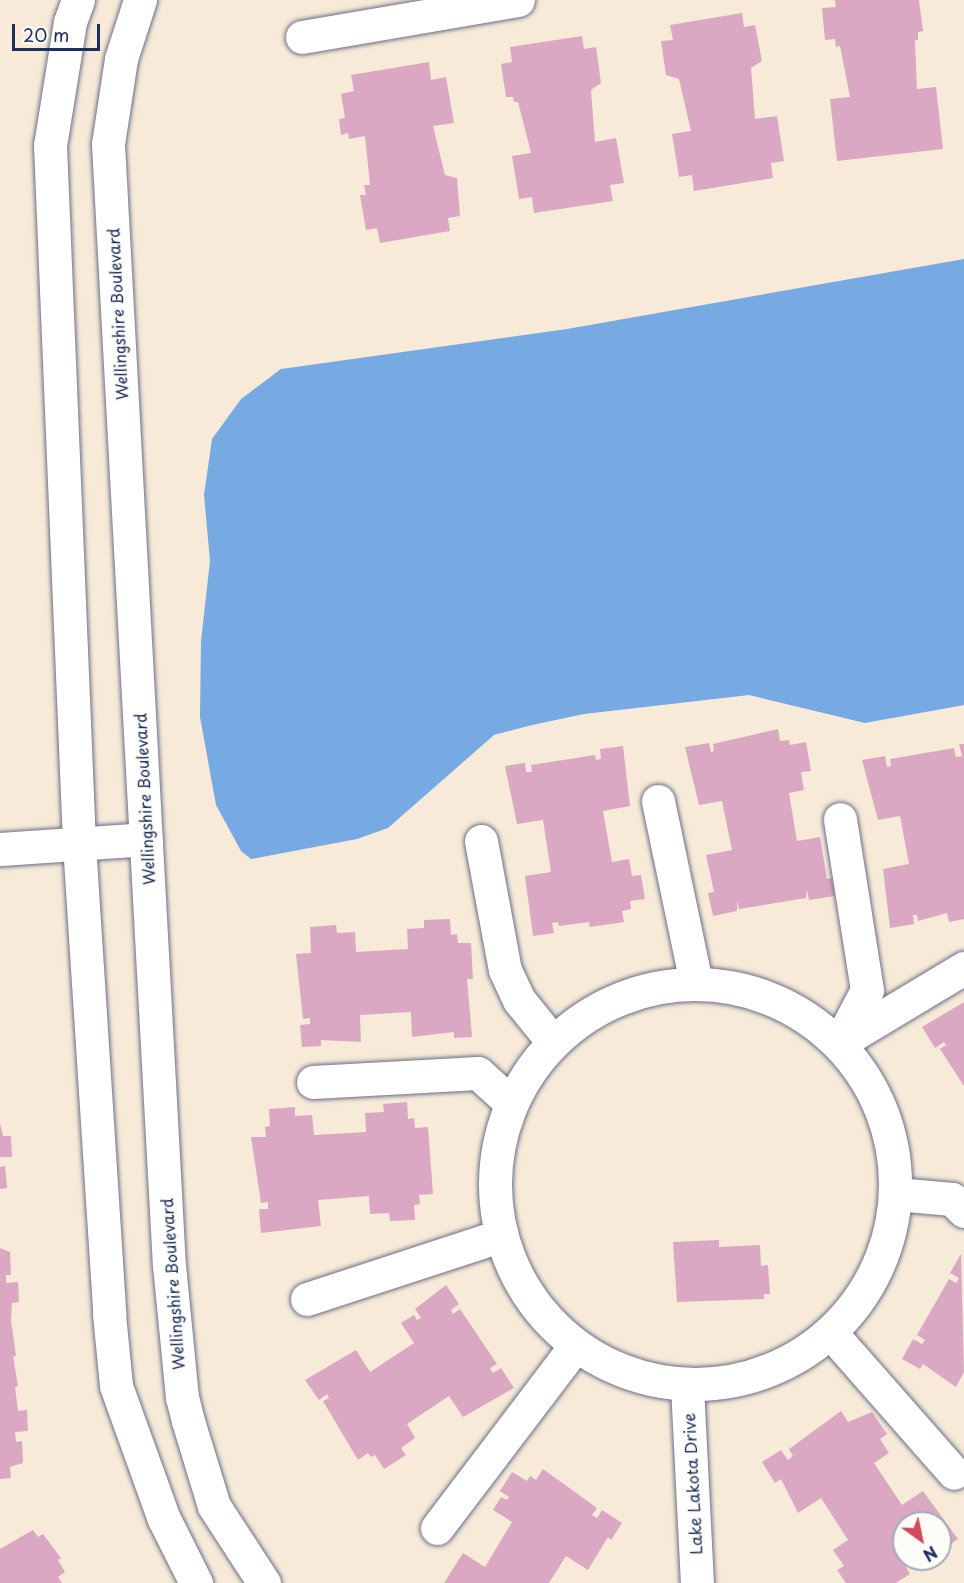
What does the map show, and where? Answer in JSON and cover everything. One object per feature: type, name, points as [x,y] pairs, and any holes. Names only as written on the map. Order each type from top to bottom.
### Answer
[{"type":"street","points":[[78,0],[70,22],[50,145],[79,844],[116,1386],[164,1519],[196,1583]]},
{"type":"street","name":"Wellingshire Boulevard","points":[[140,0],[121,59],[108,144],[169,1265],[182,1396],[214,1506],[264,1583]]},
{"type":"street","points":[[302,37],[518,0]]},
{"type":"street","points":[[658,801],[696,983]]},
{"type":"street","points":[[839,1043],[867,990],[840,819]]},
{"type":"street","points":[[0,849],[146,839]]},
{"type":"street","points":[[481,841],[505,970],[519,1000],[553,1042]]},
{"type":"street","points":[[839,1043],[964,968]]},
{"type":"street","points":[[696,983],[749,990],[798,1010],[839,1043],[872,1088],[892,1139],[896,1194],[887,1245],[869,1283],[831,1333],[778,1366],[739,1381],[687,1386],[647,1380],[609,1367],[575,1346],[542,1316],[516,1278],[500,1236],[494,1191],[497,1146],[511,1103],[529,1071],[553,1042],[595,1010],[644,990],[696,983]]},
{"type":"street","points":[[313,1082],[478,1073],[511,1103]]},
{"type":"street","points":[[896,1194],[960,1200]]},
{"type":"street","points":[[307,1299],[500,1236]]},
{"type":"street","points":[[831,1333],[954,1473]]},
{"type":"street","points":[[437,1528],[575,1346]]},
{"type":"street","name":"Lake Lakota Drive","points":[[687,1386],[697,1583]]},
{"type":"water","points":[[964,259],[964,705],[865,723],[749,695],[584,714],[494,735],[388,828],[357,839],[251,859],[241,851],[216,805],[200,717],[201,641],[210,561],[204,495],[212,439],[241,399],[281,369],[567,329]]},
{"type":"building","points":[[835,0],[919,0],[923,31],[918,32],[918,40],[915,40],[917,89],[936,87],[943,149],[837,161],[830,99],[850,97],[840,46],[836,47],[835,39],[825,40],[822,8],[836,7]]},
{"type":"building","points":[[742,13],[744,27],[755,25],[762,61],[751,68],[755,119],[777,116],[784,161],[771,163],[773,178],[694,191],[692,175],[679,177],[672,134],[691,131],[679,79],[666,75],[661,41],[673,40],[670,25]]},
{"type":"building","points":[[582,36],[584,49],[596,47],[601,83],[591,90],[595,142],[616,138],[624,183],[610,185],[613,201],[534,213],[532,197],[519,199],[512,156],[531,153],[518,102],[514,102],[513,97],[506,97],[501,64],[512,62],[510,47]]},
{"type":"building","points":[[429,62],[431,80],[446,77],[454,123],[433,126],[445,175],[457,178],[460,216],[448,218],[450,231],[380,243],[377,228],[366,230],[360,195],[366,195],[364,185],[370,185],[365,136],[349,139],[348,133],[341,135],[339,119],[345,118],[341,94],[354,91],[351,75]]},
{"type":"building","points":[[778,729],[780,741],[789,740],[790,745],[806,742],[811,771],[801,772],[804,790],[789,793],[797,841],[820,837],[827,879],[832,878],[835,896],[809,900],[807,890],[806,898],[739,909],[737,901],[737,911],[713,916],[708,893],[714,892],[706,855],[732,850],[722,801],[699,805],[685,747],[709,743],[711,752],[714,751],[713,744]]},
{"type":"building","points":[[959,744],[964,744],[964,919],[949,922],[947,913],[918,921],[917,915],[913,915],[914,924],[890,928],[883,869],[909,864],[900,816],[878,820],[862,760],[885,756],[887,767],[891,766],[890,759],[954,748],[956,757],[962,756]]},
{"type":"building","points":[[623,746],[630,806],[603,811],[612,862],[629,859],[632,876],[641,875],[645,899],[630,901],[631,909],[622,911],[624,922],[590,927],[589,922],[559,926],[558,922],[552,923],[554,933],[533,936],[525,876],[551,872],[543,820],[517,824],[505,766],[525,763],[526,772],[532,772],[531,765],[595,755],[596,760],[601,759],[600,749]]},
{"type":"building","points":[[450,919],[451,935],[457,934],[458,943],[471,943],[473,979],[467,979],[472,1037],[454,1038],[454,1032],[412,1037],[411,1012],[360,1015],[361,1042],[321,1040],[321,1046],[302,1047],[300,1025],[310,1024],[310,1018],[303,1019],[296,954],[311,953],[310,927],[336,925],[337,933],[355,932],[356,952],[408,949],[407,929],[424,928],[424,920]]},
{"type":"building","points":[[964,1002],[964,1086],[940,1049],[946,1045],[944,1042],[935,1048],[922,1027]]},
{"type":"building","points":[[407,1102],[408,1119],[414,1118],[415,1128],[428,1127],[433,1194],[419,1195],[420,1204],[414,1205],[415,1220],[390,1221],[389,1213],[370,1214],[369,1196],[318,1200],[321,1226],[261,1233],[259,1209],[268,1209],[268,1202],[261,1203],[251,1137],[266,1137],[265,1127],[270,1126],[269,1109],[295,1107],[295,1116],[312,1115],[314,1135],[366,1132],[365,1113],[384,1112],[383,1104]]},
{"type":"building","points":[[0,1123],[3,1136],[11,1136],[12,1157],[0,1157]]},
{"type":"building","points":[[5,1166],[7,1188],[0,1189],[0,1167]]},
{"type":"building","points":[[719,1240],[719,1247],[760,1245],[761,1266],[768,1265],[770,1294],[764,1294],[764,1299],[677,1302],[673,1242]]},
{"type":"building","points":[[0,1248],[10,1252],[11,1275],[6,1275],[6,1283],[18,1282],[19,1302],[12,1303],[11,1320],[16,1356],[13,1356],[18,1386],[15,1387],[18,1411],[27,1410],[28,1431],[15,1432],[16,1442],[22,1441],[23,1463],[10,1467],[11,1478],[0,1479]]},
{"type":"building","points":[[961,1254],[964,1372],[956,1387],[923,1364],[920,1369],[902,1359],[913,1339],[922,1344],[925,1340],[917,1335],[949,1279],[956,1283],[959,1278],[950,1273]]},
{"type":"building","points":[[446,1285],[459,1304],[451,1310],[453,1314],[460,1309],[497,1364],[490,1368],[493,1373],[501,1368],[514,1388],[463,1417],[449,1396],[407,1424],[415,1438],[401,1448],[406,1455],[384,1469],[375,1455],[371,1457],[368,1453],[358,1460],[323,1401],[329,1398],[327,1394],[319,1400],[305,1380],[356,1350],[370,1372],[414,1343],[401,1323],[414,1315],[417,1320],[421,1318],[415,1309]]},
{"type":"building","points":[[841,1411],[848,1422],[872,1412],[887,1434],[880,1439],[889,1453],[874,1463],[902,1505],[923,1491],[938,1511],[892,1511],[892,1571],[908,1571],[910,1574],[896,1583],[846,1583],[837,1570],[844,1566],[833,1550],[848,1540],[821,1498],[798,1513],[781,1479],[775,1483],[762,1462],[781,1450],[788,1460],[793,1456],[789,1449]]},
{"type":"building","points":[[543,1469],[597,1508],[592,1515],[597,1518],[602,1510],[622,1523],[611,1540],[608,1537],[588,1570],[566,1556],[549,1583],[444,1583],[463,1553],[485,1567],[512,1522],[493,1510],[501,1497],[507,1500],[509,1497],[500,1491],[512,1472],[527,1481],[530,1476],[536,1480]]},
{"type":"building","points":[[33,1530],[38,1537],[43,1534],[61,1558],[58,1560],[65,1572],[58,1577],[62,1583],[0,1583],[0,1549]]},
{"type":"building","points":[[952,1531],[958,1539],[952,1543]]}]
